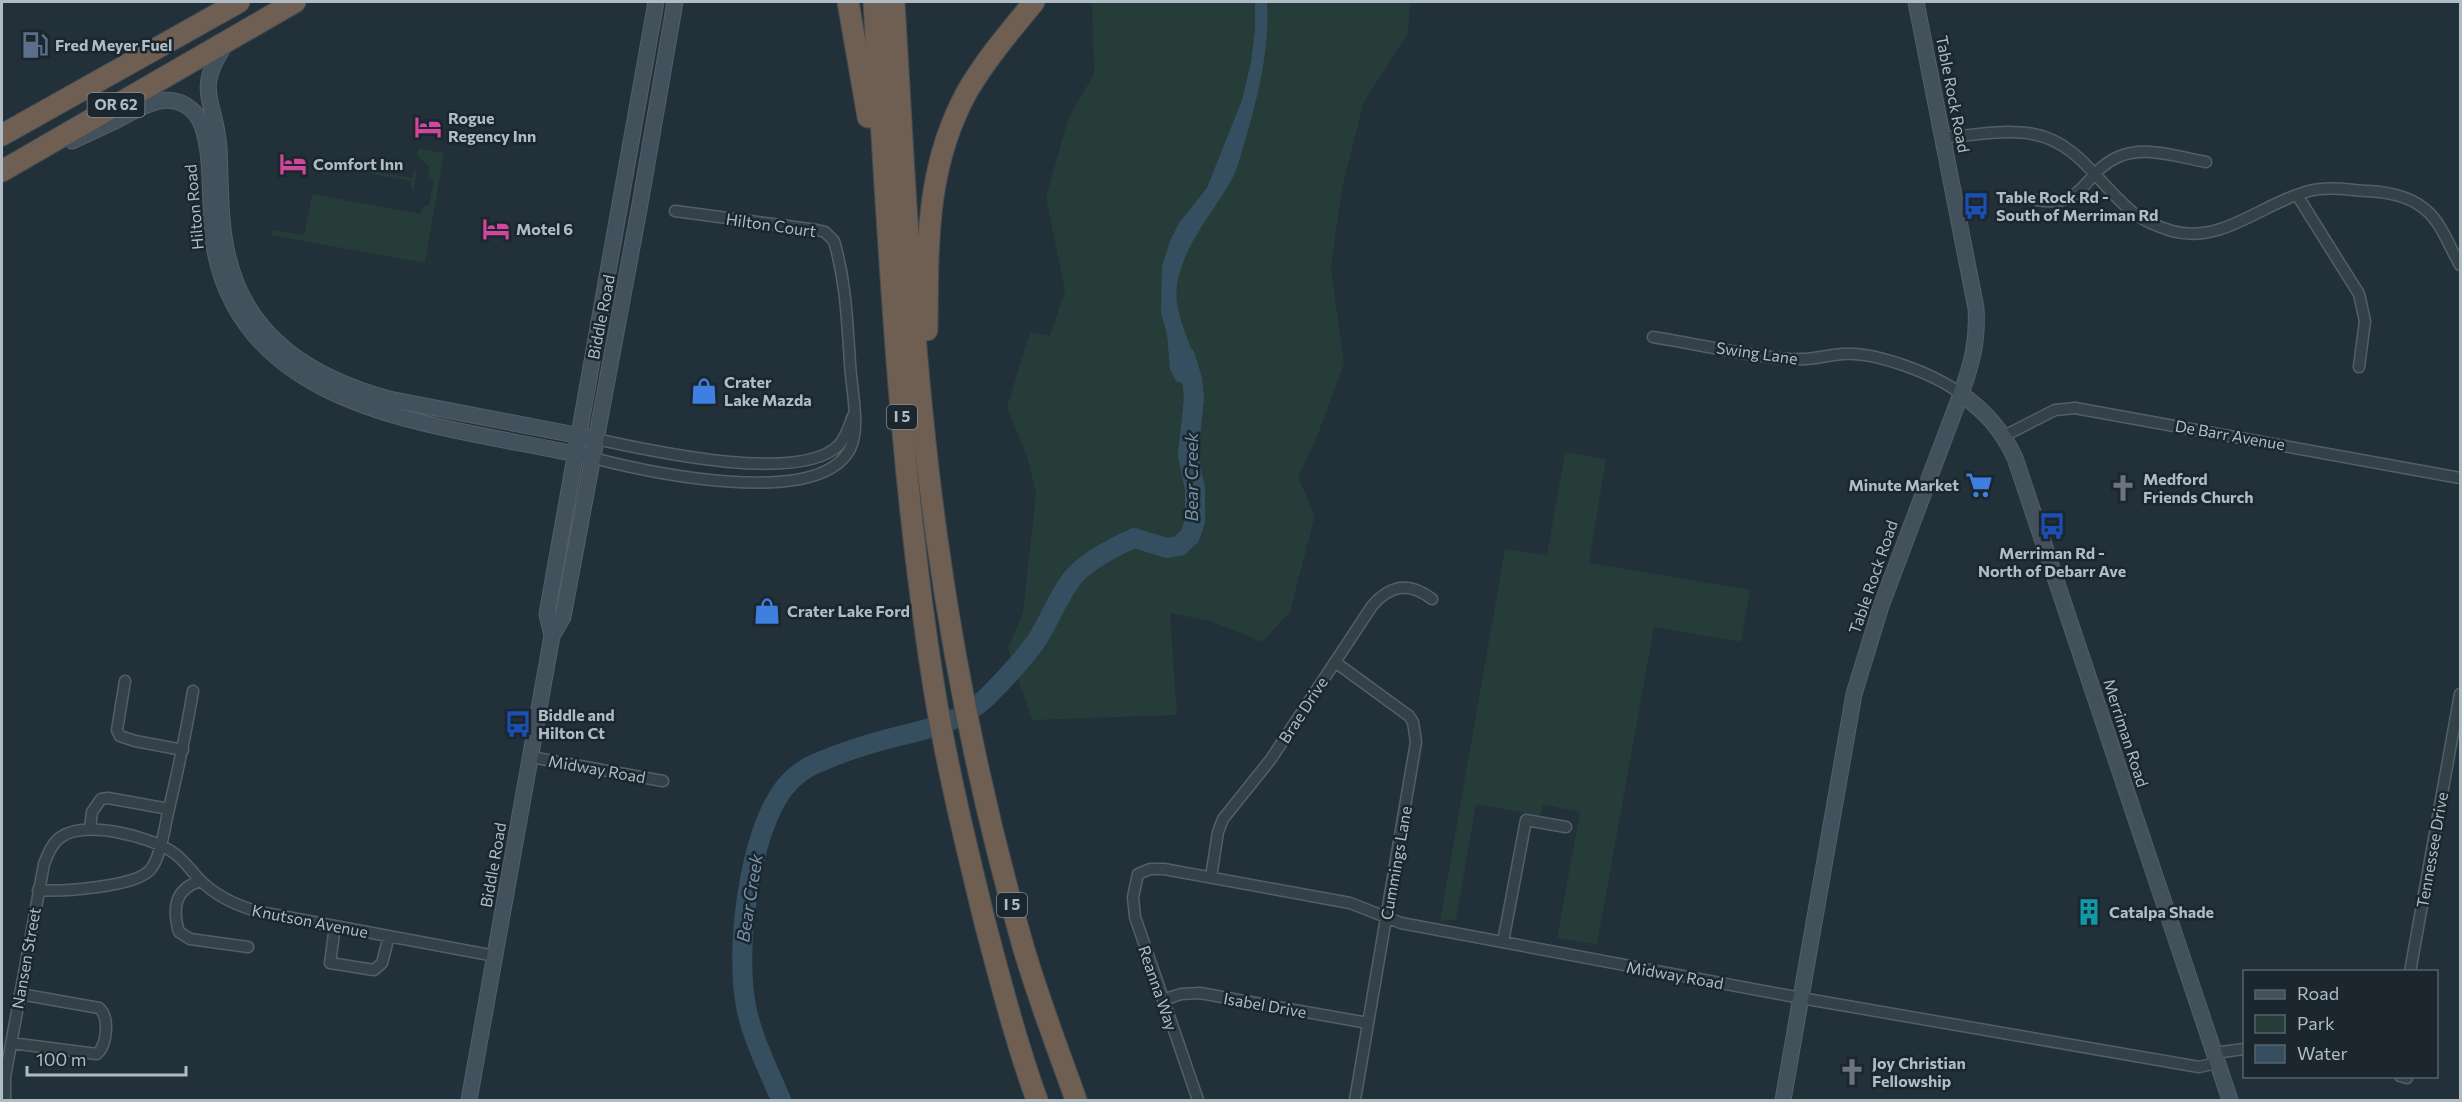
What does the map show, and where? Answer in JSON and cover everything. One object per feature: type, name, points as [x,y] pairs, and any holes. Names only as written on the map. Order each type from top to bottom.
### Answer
[{"type":"highway","name":"OR 62","points":[[2,135],[239,2]]},
{"type":"highway","name":"OR 62","points":[[2,171],[295,2]]},
{"type":"highway","points":[[848,2],[862,71],[874,156],[884,174]]},
{"type":"highway","name":"I 5","points":[[874,2],[906,470],[930,658],[947,759],[972,870],[999,975],[1037,1101]]},
{"type":"highway","name":"I 5","points":[[894,2],[920,390],[937,540],[974,748],[994,834],[1024,948],[1076,1101]]},
{"type":"highway","points":[[920,390],[927,349],[928,244],[931,201],[938,160],[968,91],[985,64],[1034,2]]},
{"type":"main road","name":"Biddle Road","points":[[552,636],[547,614],[656,2]]},
{"type":"main road","name":"Biddle Road","points":[[469,1101],[552,636],[563,617],[675,2]]},
{"type":"main road","name":"Table Rock Road","points":[[1783,1101],[1854,694],[1881,606],[1961,394],[1975,349],[1976,308],[1916,2]]},
{"type":"main road","name":"Hilton Road","points":[[230,38],[213,65],[207,84],[218,139],[224,236],[236,281],[246,304],[266,330],[296,359],[318,373],[363,392],[596,440]]},
{"type":"main road","name":"Hilton Road","points":[[49,144],[69,142],[148,103],[166,99],[181,103],[193,110],[206,135],[212,233],[222,277],[240,316],[270,352],[310,382],[330,393],[381,413],[593,458]]},
{"type":"main road","name":"Merriman Road","points":[[1961,394],[1981,408],[2004,436],[2022,478],[2230,1101]]},
{"type":"street","points":[[1942,138],[2009,133],[2033,134],[2057,141],[2079,158],[2135,213],[2154,225],[2175,232],[2203,233],[2225,228],[2297,195],[2329,188],[2378,192],[2413,201],[2427,211],[2460,265]]},
{"type":"street","points":[[2037,200],[2065,201],[2119,156],[2134,152],[2153,152],[2206,162]]},
{"type":"street","points":[[2297,195],[2360,294],[2365,321],[2359,366]]},
{"type":"street","name":"Hilton Court","points":[[593,458],[719,482],[801,479],[822,473],[841,461],[855,438],[845,282],[834,241],[830,236],[817,230],[675,211]]},
{"type":"street","name":"Swing Lane","points":[[1653,336],[1772,358],[1809,361],[1844,354],[1868,357],[1901,365],[1944,381],[1961,394]]},
{"type":"street","name":"De Barr Avenue","points":[[2004,436],[2055,410],[2075,408],[2460,478]]},
{"type":"street","name":"Hilton Court","points":[[596,440],[717,462],[775,464],[817,457],[830,452],[846,435],[854,413]]},
{"type":"street","name":"Brae Drive","points":[[1211,877],[1218,832],[1223,819],[1271,759],[1379,598],[1398,588],[1410,587],[1422,591],[1432,599]]},
{"type":"street","name":"Cummings Lane","points":[[1335,662],[1401,709],[1413,722],[1415,734],[1415,750],[1355,1101]]},
{"type":"street","points":[[124,681],[117,730],[120,736],[183,750]]},
{"type":"street","points":[[38,890],[81,890],[140,876],[150,870],[161,845],[170,808],[193,691]]},
{"type":"street","name":"Tennessee Drive","points":[[2410,970],[2458,722],[2460,694]]},
{"type":"street","name":"Midway Road","points":[[531,757],[663,781]]},
{"type":"street","points":[[90,829],[92,812],[96,804],[108,798],[170,808]]},
{"type":"street","points":[[1503,942],[1526,820],[1566,827]]},
{"type":"street","name":"Knutson Avenue","points":[[48,853],[61,837],[75,831],[90,829],[120,833],[161,845],[181,858],[200,881],[236,905],[260,912],[495,956]]},
{"type":"street","name":"Nansen Street","points":[[5,1101],[5,1077],[38,890],[48,853]]},
{"type":"street","name":"Midway Road","points":[[1138,873],[1150,869],[1164,869],[1211,877],[1350,903],[1410,925],[1801,998],[2199,1067],[2215,1058],[2243,1049]]},
{"type":"street","name":"Reanna Way","points":[[1138,873],[1133,897],[1135,917],[1198,1101]]},
{"type":"street","points":[[200,881],[189,884],[178,898],[176,920],[179,932],[190,939],[248,947]]},
{"type":"street","points":[[335,926],[330,963],[374,970],[382,963],[389,936]]},
{"type":"street","name":"Isabel Drive","points":[[1163,1000],[1190,993],[1200,993],[1368,1023]]},
{"type":"street","points":[[11,1043],[97,1054],[103,1048],[104,1043],[106,1019],[104,1012],[99,1008],[20,994]]},
{"type":"green space","points":[[1092,2],[1410,2],[1408,33],[1364,102],[1342,188],[1331,267],[1344,364],[1316,439],[1298,477],[1315,515],[1290,612],[1262,642],[1210,621],[1170,613],[1177,715],[1032,720],[1008,649],[1023,612],[1036,493],[1026,454],[1007,407],[1030,332],[1050,336],[1065,291],[1046,198],[1068,119],[1094,74]]},
{"type":"green space","points":[[418,148],[444,153],[425,263],[270,235],[273,230],[304,235],[312,194],[421,214],[423,206],[429,205],[434,181],[428,179],[429,167],[417,155]]},
{"type":"green space","points":[[334,154],[334,163],[369,170],[368,173],[334,167],[330,175]]},
{"type":"green space","points":[[415,169],[417,171],[414,189],[411,191],[411,181],[372,174],[373,171],[411,178]]},
{"type":"green space","points":[[1565,452],[1606,459],[1589,563],[1750,590],[1741,642],[1654,627],[1597,945],[1557,938],[1580,812],[1543,805],[1541,816],[1476,804],[1456,920],[1440,921],[1505,549],[1547,555]]},
{"type":"water","points":[[1255,2],[1267,2],[1267,37],[1262,72],[1250,124],[1234,175],[1194,239],[1178,279],[1177,305],[1197,376],[1186,384],[1176,381],[1170,369],[1167,334],[1161,313],[1162,266],[1179,223],[1207,188],[1242,100],[1251,62],[1255,30]]},
{"type":"waterway","name":"Bear Creek","points":[[781,1100],[750,1023],[743,987],[742,959],[747,895],[753,864],[772,808],[785,787],[812,766],[860,747],[947,722],[974,708],[999,685],[1031,648],[1071,580],[1100,556],[1134,538],[1167,548],[1179,546],[1190,536],[1195,521],[1195,489],[1188,455],[1194,398],[1192,379],[1185,356]]},
{"type":"place","name":"Fred Meyer Fuel","points":[[35,45]]},
{"type":"place","name":"Rogue Regency Inn","points":[[428,127]]},
{"type":"place","name":"Comfort Inn","points":[[293,164]]},
{"type":"place","name":"Table Rock Rd - South of Merriman Rd","points":[[1976,206]]},
{"type":"place","name":"Motel 6","points":[[496,229]]},
{"type":"place","name":"Crater Lake Mazda","points":[[704,391]]},
{"type":"place","name":"Minute Market","points":[[1979,485]]},
{"type":"place","name":"Medford Friends Church","points":[[2123,488]]},
{"type":"place","name":"Merriman Rd - North of Debarr Ave","points":[[2052,526]]},
{"type":"place","name":"Crater Lake Ford","points":[[767,611]]},
{"type":"place","name":"Biddle and Hilton Ct","points":[[518,724]]},
{"type":"place","name":"Catalpa Shade","points":[[2089,912]]},
{"type":"place","name":"Joy Christian Fellowship","points":[[1852,1072]]}]
